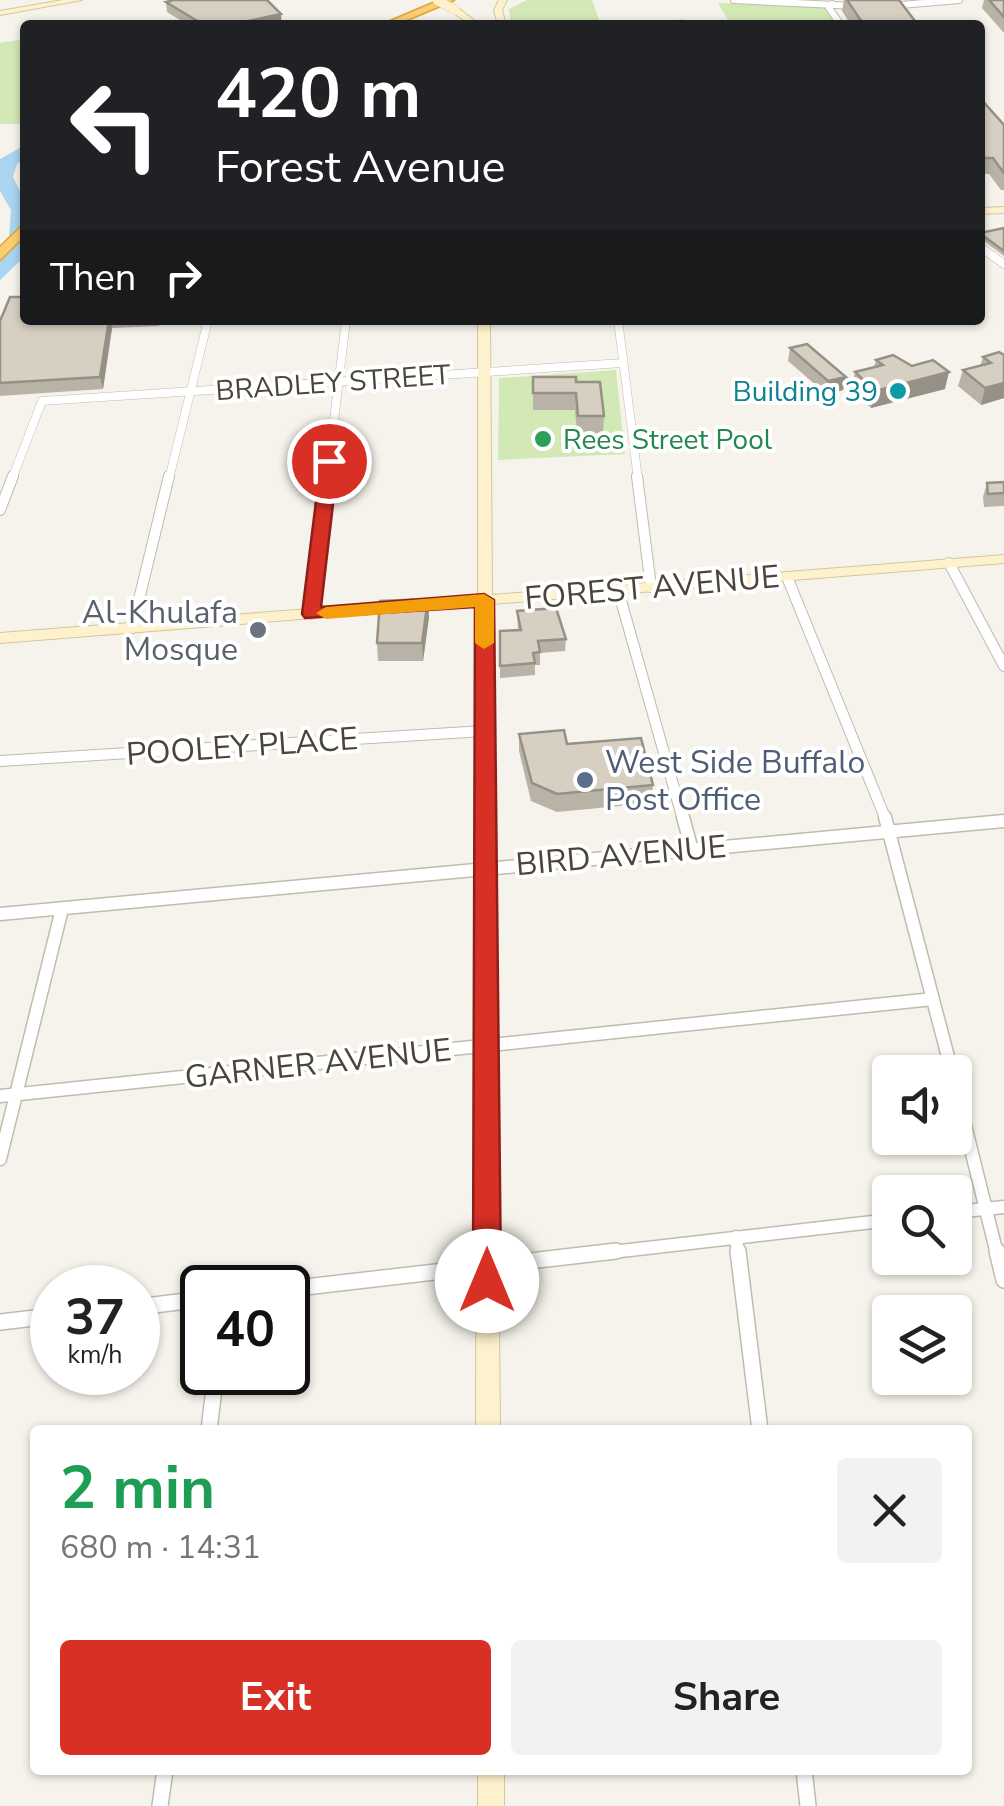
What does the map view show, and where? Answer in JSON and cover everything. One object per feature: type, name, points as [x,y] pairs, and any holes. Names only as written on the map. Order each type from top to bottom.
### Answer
[{"type":"highway","points":[[385,20],[436,0]]},
{"type":"highway","points":[[398,20],[452,5]]},
{"type":"highway","points":[[410,20],[418,12]]},
{"type":"highway","points":[[0,240],[20,218]]},
{"type":"highway","points":[[0,256],[20,234]]},
{"type":"street","points":[[0,13],[78,0]]},
{"type":"street","points":[[436,0],[452,5]]},
{"type":"street","points":[[734,0],[866,6]]},
{"type":"street","points":[[878,6],[960,0]]},
{"type":"street","points":[[832,4],[829,8],[837,20]]},
{"type":"street","points":[[132,628],[207,325]]},
{"type":"street","points":[[311,614],[345,325]]},
{"type":"street","points":[[484,325],[488,1425]]},
{"type":"street","points":[[619,325],[651,587]]},
{"type":"street","name":"BRADLEY STREET","points":[[0,510],[42,400],[623,363]]},
{"type":"street","name":"FOREST AVENUE","points":[[0,638],[1004,559]]},
{"type":"street","points":[[949,563],[1004,666]]},
{"type":"street","points":[[786,576],[891,831],[948,1055]]},
{"type":"street","points":[[618,590],[692,850]]},
{"type":"street","name":"POOLEY PLACE","points":[[0,761],[484,731]]},
{"type":"street","name":"BIRD AVENUE","points":[[0,914],[1004,820]]},
{"type":"street","points":[[0,1159],[62,909]]},
{"type":"street","name":"GARNER AVENUE","points":[[0,1096],[934,1000]]},
{"type":"street","points":[[972,1153],[1004,1280]]},
{"type":"street","points":[[972,1210],[1004,1207]]},
{"type":"street","points":[[310,1286],[872,1222]]},
{"type":"street","points":[[736,1238],[759,1425]]},
{"type":"street","points":[[0,1322],[30,1319]]},
{"type":"street","points":[[210,1425],[213,1395]]},
{"type":"street","points":[[160,1806],[164,1775]]},
{"type":"street","points":[[491,1775],[491,1806]]},
{"type":"street","points":[[805,1775],[808,1806]]},
{"type":"green space","points":[[527,0],[592,0],[599,20],[510,20],[509,9]]},
{"type":"green space","points":[[718,3],[824,5],[832,20],[728,20]]},
{"type":"green space","points":[[20,40],[20,124],[0,124],[0,43]]},
{"type":"green space","points":[[616,370],[625,454],[498,460],[499,378]]},
{"type":"water","points":[[20,148],[20,162],[13,177],[20,191],[20,261],[0,280],[0,260],[9,237],[11,210],[0,191],[0,159]]},
{"type":"building","points":[[267,0],[281,14],[253,20],[196,20],[166,2]]},
{"type":"building","points":[[847,0],[899,0],[914,20],[861,20]]},
{"type":"building","points":[[989,0],[1004,0],[1004,17]]},
{"type":"building","points":[[985,104],[1004,125],[1004,173],[993,158],[985,158]]},
{"type":"building","points":[[1004,228],[1004,251],[985,237],[985,232]]},
{"type":"building","points":[[10,297],[20,297],[20,325],[108,325],[100,377],[0,383],[0,321]]},
{"type":"building","points":[[807,344],[846,377],[828,381],[790,348]]},
{"type":"building","points":[[999,352],[1004,355],[1004,383],[985,388],[963,370],[991,363],[983,357]]},
{"type":"building","points":[[893,355],[912,366],[933,360],[949,372],[875,391],[855,372],[883,365],[876,360]]},
{"type":"building","points":[[533,377],[576,377],[576,382],[600,382],[604,416],[578,416],[576,393],[533,393]]},
{"type":"building","points":[[1004,482],[1004,493],[988,494],[987,483]]},
{"type":"building","points":[[428,599],[422,643],[377,643],[380,601]]},
{"type":"building","points":[[556,608],[566,639],[538,641],[540,652],[533,653],[535,663],[500,666],[500,631],[521,630],[517,611]]},
{"type":"building","name":"West Side Buffalo Post Office","points":[[564,730],[567,744],[641,738],[653,785],[557,794],[532,783],[519,734]]},
{"type":"slow traffic","points":[[326,613],[484,600],[484,643]]},
{"type":"place","name":"Building 39","points":[[898,391]]},
{"type":"place","name":"Rees Street Pool","points":[[543,439]]},
{"type":"place","name":"Al-Khulafa Mosque","points":[[258,630]]},
{"type":"place","name":"West Side Buffalo Post Office","points":[[585,780]]},
{"type":"route","points":[[329,461],[311,614],[484,600],[487,1281]]}]
